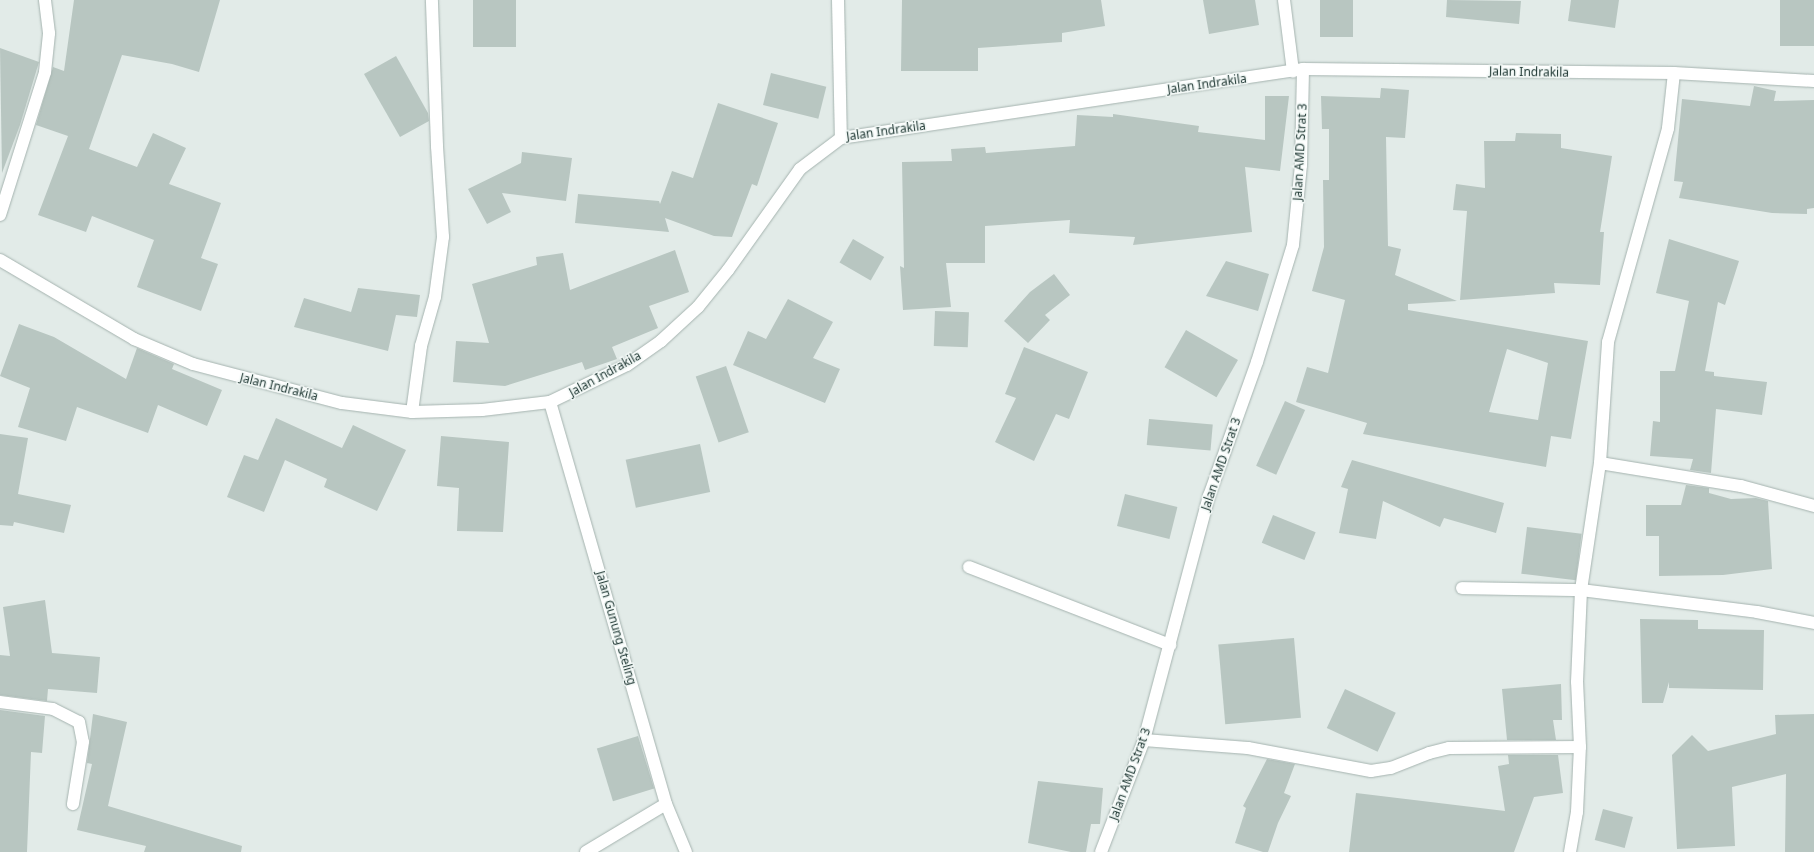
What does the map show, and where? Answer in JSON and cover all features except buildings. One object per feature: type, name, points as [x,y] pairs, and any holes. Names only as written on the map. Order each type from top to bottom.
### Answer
[{"type":"street","points":[[0,216],[45,72],[49,33],[45,0]]},
{"type":"street","points":[[412,412],[421,346],[435,296],[443,236],[437,146],[432,0]]},
{"type":"street","points":[[838,0],[841,138]]},
{"type":"street","name":"Jalan AMD Strat 3","points":[[1101,852],[1144,740],[1209,496],[1257,362],[1293,245],[1301,165],[1298,70],[1284,0]]},
{"type":"street","name":"Jalan Indrakila","points":[[1,263],[134,338],[193,364],[342,403],[412,412],[482,410],[550,402],[627,365],[662,341],[698,306],[728,270],[800,169],[841,138],[1298,70],[1674,73],[1814,81]]},
{"type":"street","points":[[1570,852],[1577,812],[1580,747],[1577,682],[1581,590],[1600,463],[1608,342],[1668,128],[1674,73]]},
{"type":"street","name":"Jalan Gunung Steling","points":[[550,402],[666,804],[686,852]]},
{"type":"street","points":[[1600,463],[1741,486],[1814,506]]},
{"type":"street","points":[[969,567],[1170,645]]},
{"type":"street","points":[[1462,588],[1581,590],[1757,612],[1814,623]]},
{"type":"street","points":[[0,702],[53,709],[79,722],[83,742],[73,804]]},
{"type":"street","points":[[1144,740],[1248,748],[1371,771],[1391,768],[1429,753],[1449,748],[1580,747]]},
{"type":"street","points":[[586,852],[666,804]]}]
